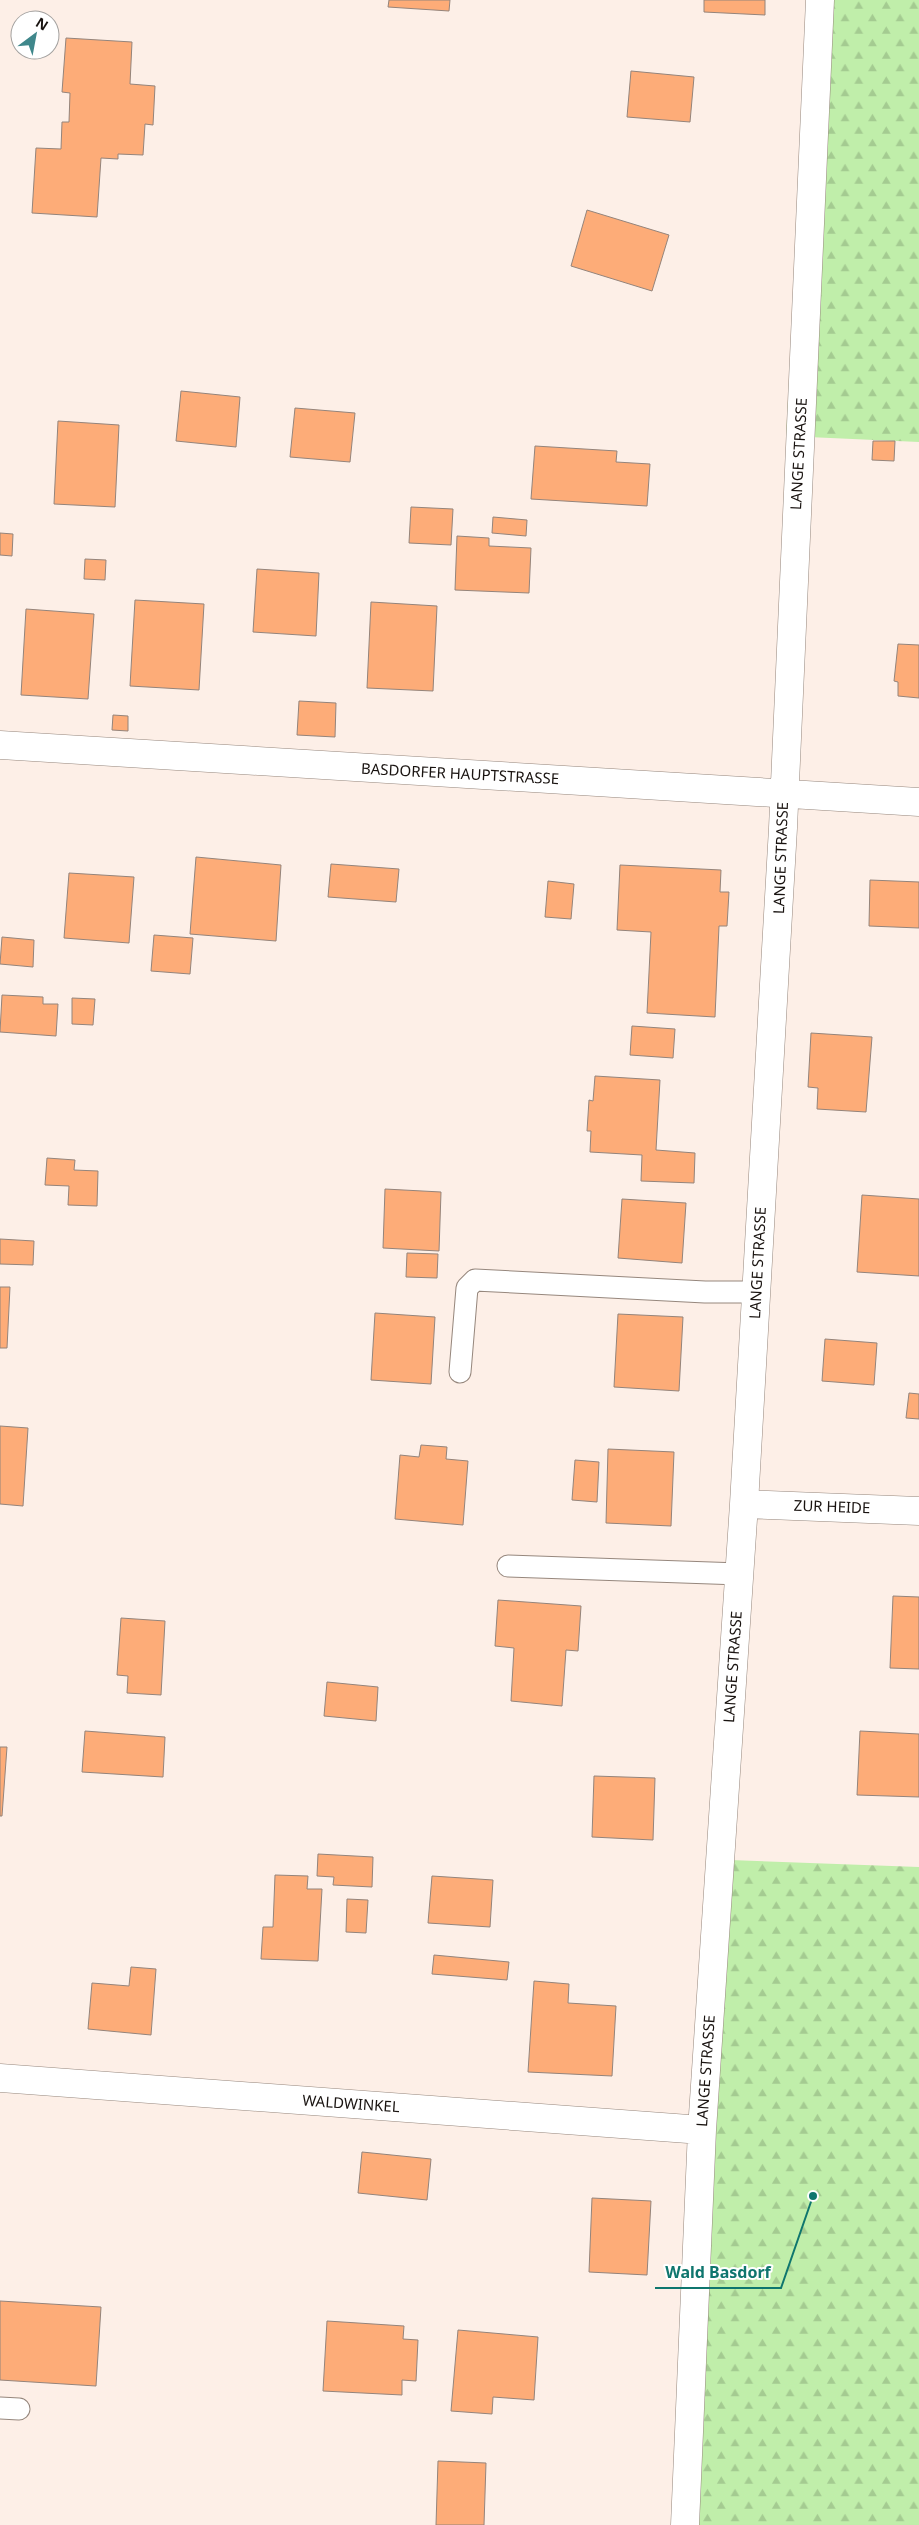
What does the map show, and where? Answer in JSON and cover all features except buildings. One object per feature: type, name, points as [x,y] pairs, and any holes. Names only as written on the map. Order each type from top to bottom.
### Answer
[{"type":"street","name":"LANGE STRASSE","points":[[685,2525],[702,2130],[740,1574],[757,1292],[783,793],[820,0]]},
{"type":"street","name":"BASDORFER HAUPTSTRASSE","points":[[0,745],[919,802]]},
{"type":"street","name":"ZUR HEIDE","points":[[744,1504],[919,1511]]},
{"type":"street","name":"WALDWINKEL","points":[[0,2078],[702,2130]]},
{"type":"lane","points":[[460,1372],[468,1288],[475,1280],[706,1292],[757,1292]]},
{"type":"lane","points":[[508,1566],[740,1574]]},
{"type":"green space","points":[[810,0],[919,0],[919,442],[786,436]]},
{"type":"green space","points":[[730,1860],[919,1867],[919,2525],[686,2525]]},
{"type":"place","name":"Wald Basdorf","points":[[813,2196]]}]
